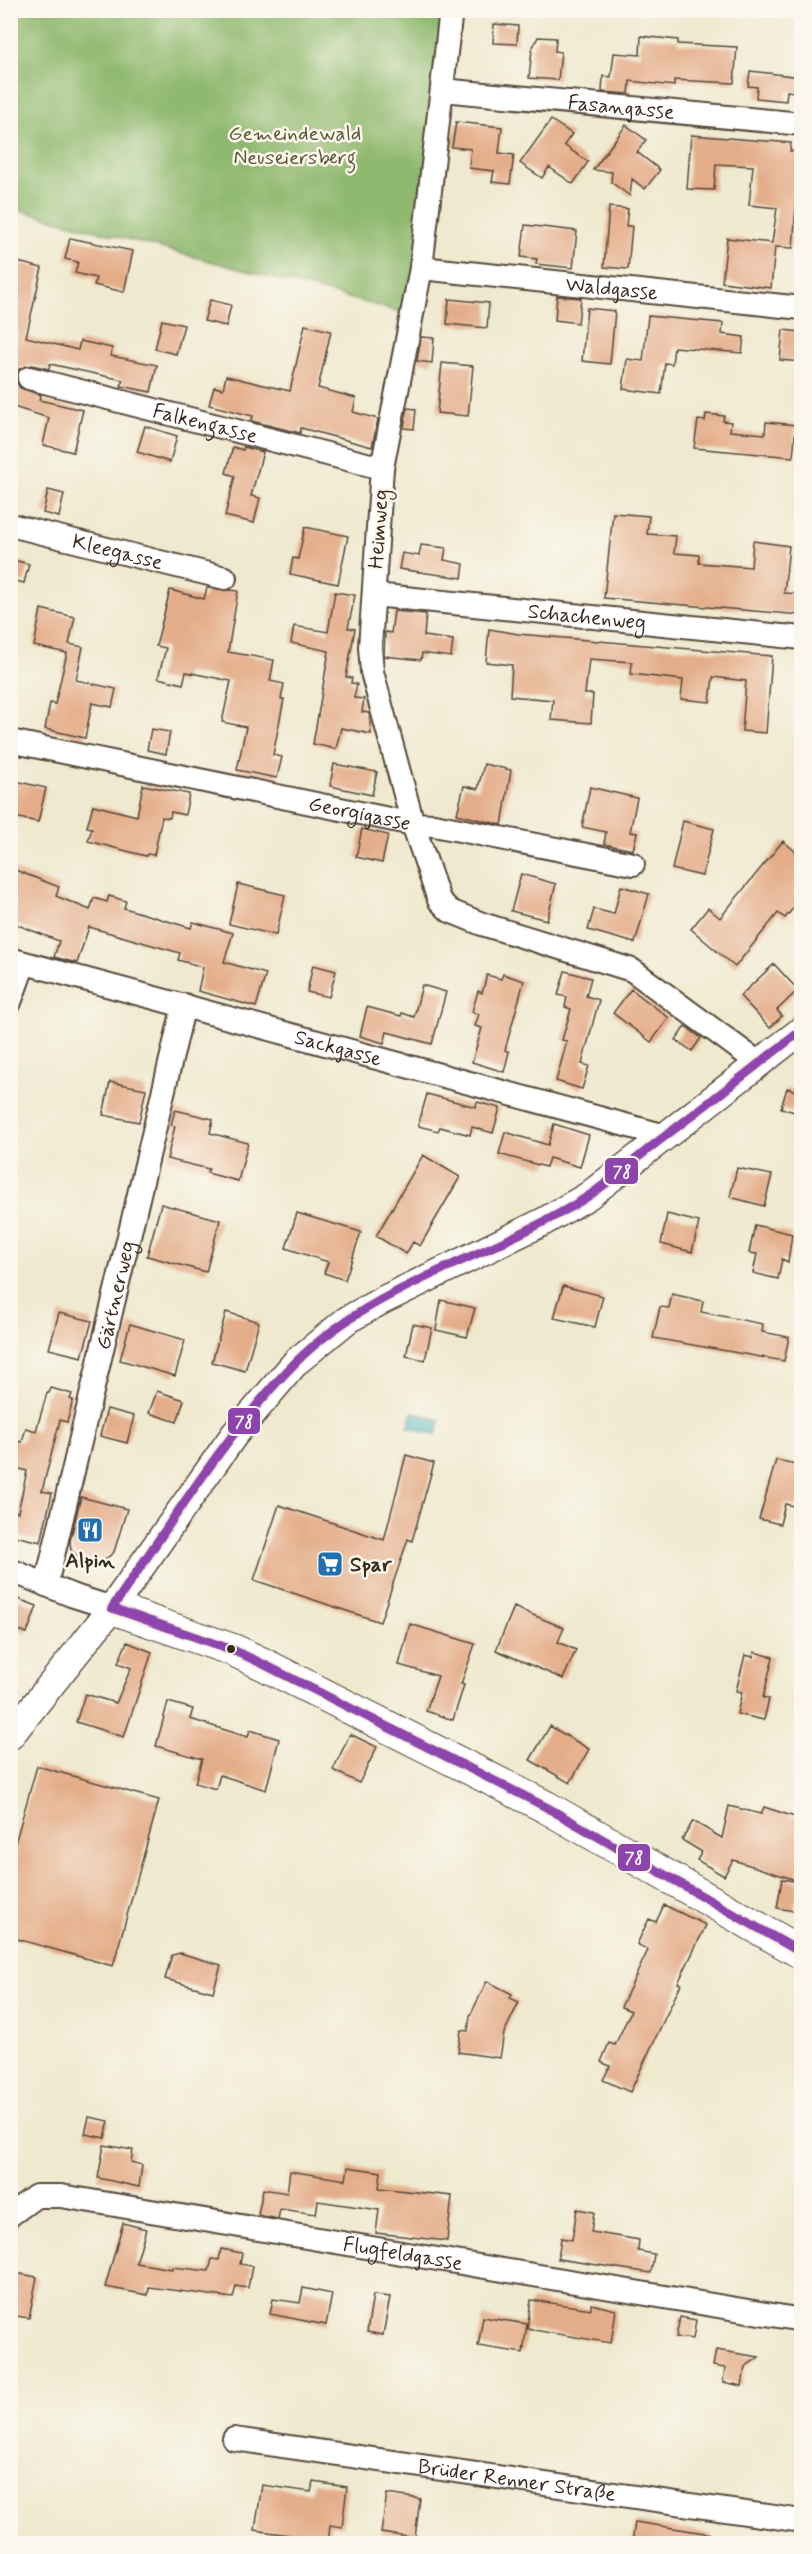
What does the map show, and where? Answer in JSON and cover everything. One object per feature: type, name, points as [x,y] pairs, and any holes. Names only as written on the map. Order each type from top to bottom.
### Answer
[{"type":"main road","points":[[112,1608],[233,1650],[263,1664],[546,1807],[801,1953]]},
{"type":"street","name":"Heimweg","points":[[413,824],[372,672],[370,647],[382,468],[421,268],[450,10]]},
{"type":"street","name":"Fasangasse","points":[[442,90],[801,124]]},
{"type":"street","name":"Waldgasse","points":[[421,268],[801,308]]},
{"type":"street","name":"Falkengasse","points":[[29,378],[382,468]]},
{"type":"street","name":"Kleegasse","points":[[10,525],[225,578]]},
{"type":"street","name":"Schachenweg","points":[[374,595],[801,638]]},
{"type":"street","name":"Georgigasse","points":[[10,741],[413,824],[439,900],[450,911],[482,924],[632,970],[760,1064]]},
{"type":"street","points":[[413,824],[434,825],[633,864]]},
{"type":"street","points":[[10,1002],[17,961]]},
{"type":"street","name":"Sackgasse","points":[[17,961],[666,1136]]},
{"type":"street","name":"Gärtnerweg","points":[[46,1585],[184,1005]]},
{"type":"street","points":[[10,1737],[112,1608],[234,1435],[296,1362],[347,1320],[543,1222],[588,1196],[801,1030]]},
{"type":"street","points":[[10,1570],[112,1608]]},
{"type":"street","name":"Flugfeldgasse","points":[[10,2215],[36,2196],[61,2196],[801,2320]]},
{"type":"street","name":"Brüder Renner Straße","points":[[234,2439],[801,2521]]},
{"type":"green space","name":"Gemeindewald Neuseiersberg","points":[[10,11],[447,11],[412,315],[11,208]]},
{"type":"water","points":[[413,1412],[440,1420],[436,1435],[408,1427]]},
{"type":"building","points":[[494,24],[518,26],[517,44],[493,43]]},
{"type":"building","points":[[641,36],[678,40],[678,44],[737,47],[734,83],[674,80],[674,86],[630,81],[629,94],[602,92],[603,76],[611,77],[614,53],[640,55]]},
{"type":"building","points":[[538,37],[556,38],[555,51],[561,52],[558,80],[529,78],[532,49]]},
{"type":"building","points":[[750,71],[801,77],[801,93],[787,91],[786,101],[756,98],[757,87],[748,86]]},
{"type":"building","points":[[551,120],[572,134],[564,145],[588,162],[573,184],[549,167],[542,178],[520,163]]},
{"type":"building","points":[[456,122],[502,127],[499,153],[514,155],[510,184],[492,182],[494,171],[469,168],[471,149],[452,147]]},
{"type":"building","points":[[626,125],[646,140],[637,152],[660,170],[645,189],[632,179],[630,196],[611,182],[612,172],[593,170]]},
{"type":"building","points":[[691,135],[791,143],[790,151],[800,152],[793,248],[775,247],[771,288],[722,282],[727,238],[772,243],[777,208],[749,205],[753,166],[716,164],[714,190],[687,189]]},
{"type":"building","points":[[609,207],[628,209],[626,226],[632,226],[628,269],[604,267]]},
{"type":"building","points":[[525,225],[577,231],[573,268],[536,264],[537,259],[521,257]]},
{"type":"building","points":[[70,238],[133,251],[124,292],[94,285],[96,278],[75,273],[78,262],[65,259]]},
{"type":"building","points":[[10,260],[42,268],[26,337],[78,350],[80,341],[112,348],[111,356],[157,365],[151,392],[121,386],[123,380],[50,364],[49,369],[32,365],[19,369],[16,381],[20,388],[41,395],[39,400],[83,410],[73,452],[43,445],[49,418],[10,406]]},
{"type":"building","points":[[557,296],[581,298],[578,323],[555,320]]},
{"type":"building","points":[[449,299],[489,303],[487,328],[447,324]]},
{"type":"building","points":[[210,300],[231,305],[226,326],[204,321]]},
{"type":"building","points":[[587,308],[615,311],[610,364],[582,361]]},
{"type":"building","points":[[648,316],[723,323],[722,334],[744,337],[742,353],[674,347],[672,364],[665,363],[661,394],[623,389],[627,359],[643,361]]},
{"type":"building","points":[[162,320],[184,325],[176,354],[155,349]]},
{"type":"building","points":[[305,325],[331,331],[318,388],[356,398],[353,412],[378,419],[372,447],[301,428],[300,433],[251,421],[253,416],[209,405],[214,387],[223,389],[226,376],[290,391]]},
{"type":"building","points":[[783,330],[801,332],[801,362],[780,360]]},
{"type":"building","points":[[421,337],[434,338],[432,363],[417,361]]},
{"type":"building","points":[[442,363],[473,366],[468,416],[437,413]]},
{"type":"building","points":[[407,408],[416,409],[414,429],[404,428]]},
{"type":"building","points":[[706,414],[724,416],[723,421],[731,422],[730,431],[765,434],[766,422],[796,425],[793,457],[694,448],[698,420],[705,421]]},
{"type":"building","points":[[145,426],[177,436],[170,462],[137,452]]},
{"type":"building","points":[[233,447],[243,450],[244,447],[263,452],[251,496],[260,498],[254,523],[225,516],[235,476],[226,473]]},
{"type":"building","points":[[48,490],[64,494],[59,517],[43,513]]},
{"type":"building","points":[[613,513],[649,516],[647,534],[676,536],[674,553],[699,555],[699,563],[751,567],[753,541],[789,546],[784,593],[801,594],[801,615],[604,598]]},
{"type":"building","points":[[305,527],[348,536],[338,584],[290,574],[293,558],[298,559]]},
{"type":"building","points":[[421,545],[446,548],[444,560],[464,564],[462,578],[399,569],[402,553],[419,556]]},
{"type":"building","points":[[10,559],[29,564],[24,583],[10,580]]},
{"type":"building","points":[[207,588],[238,591],[228,652],[274,660],[270,681],[284,684],[281,699],[284,699],[273,755],[282,757],[277,778],[237,770],[246,727],[222,722],[231,681],[186,672],[183,684],[158,678],[166,648],[156,646],[170,590],[204,599]]},
{"type":"building","points":[[335,592],[355,595],[348,628],[355,629],[346,677],[352,678],[351,683],[357,684],[354,698],[364,699],[362,712],[369,713],[371,734],[341,728],[336,749],[313,744],[329,651],[291,643],[294,626],[328,632]]},
{"type":"building","points":[[41,609],[75,617],[69,644],[83,647],[76,680],[116,689],[112,707],[92,703],[85,738],[45,729],[50,703],[55,704],[67,653],[34,646]]},
{"type":"building","points":[[394,611],[426,614],[424,636],[453,640],[451,657],[422,653],[421,660],[384,656],[385,632],[391,633]]},
{"type":"building","points":[[489,629],[518,634],[772,656],[766,733],[742,731],[746,681],[713,677],[710,702],[681,699],[683,680],[631,674],[632,662],[589,659],[585,694],[593,694],[591,723],[551,720],[553,700],[510,696],[512,665],[486,662]]},
{"type":"building","points":[[151,729],[170,732],[166,754],[147,750]]},
{"type":"building","points":[[334,764],[377,772],[372,795],[330,786]]},
{"type":"building","points":[[484,764],[511,770],[502,825],[457,814],[464,786],[478,789]]},
{"type":"building","points":[[15,781],[46,788],[38,822],[10,816]]},
{"type":"building","points":[[143,785],[189,794],[185,815],[171,812],[170,818],[162,817],[154,855],[147,854],[146,856],[88,841],[92,828],[87,827],[93,805],[137,816]]},
{"type":"building","points":[[590,787],[637,798],[630,832],[637,833],[633,850],[604,844],[606,832],[582,827]]},
{"type":"building","points":[[683,821],[714,829],[702,876],[672,869]]},
{"type":"building","points":[[362,829],[388,835],[382,863],[356,857]]},
{"type":"building","points":[[783,841],[801,856],[801,885],[794,895],[800,900],[785,918],[778,913],[735,967],[691,929],[708,908],[720,918]]},
{"type":"building","points":[[10,868],[59,887],[56,896],[90,910],[94,898],[107,902],[109,896],[126,901],[124,908],[191,928],[193,922],[233,933],[224,962],[266,974],[256,1007],[198,991],[203,967],[178,960],[180,953],[89,927],[77,963],[54,957],[59,941],[10,922]]},
{"type":"building","points":[[521,874],[556,884],[547,920],[511,911]]},
{"type":"building","points":[[238,884],[285,895],[276,935],[229,924]]},
{"type":"building","points":[[621,886],[649,894],[635,943],[588,930],[594,909],[614,914]]},
{"type":"building","points":[[774,964],[798,990],[777,1010],[782,1016],[770,1028],[740,996]]},
{"type":"building","points":[[313,965],[336,971],[329,997],[307,992]]},
{"type":"building","points":[[565,971],[591,978],[586,996],[599,1000],[582,1064],[589,1066],[582,1089],[556,1081],[567,1041],[562,1040],[571,1009],[565,1007],[567,997],[558,995]]},
{"type":"building","points":[[503,974],[524,981],[505,1050],[509,1052],[504,1072],[472,1062],[482,1028],[475,1026],[479,1014],[472,1012],[478,991],[482,993],[487,975],[501,979]]},
{"type":"building","points":[[422,985],[446,992],[432,1044],[387,1032],[384,1043],[360,1036],[367,1007],[414,1017]]},
{"type":"building","points":[[631,989],[669,1018],[651,1042],[613,1013]]},
{"type":"building","points":[[685,1026],[701,1038],[692,1051],[676,1040]]},
{"type":"building","points":[[110,1082],[146,1089],[139,1122],[103,1115]]},
{"type":"building","points":[[787,1088],[801,1093],[801,1114],[781,1108]]},
{"type":"building","points":[[427,1094],[476,1107],[477,1102],[500,1108],[493,1133],[472,1127],[470,1135],[440,1127],[438,1131],[418,1126]]},
{"type":"building","points":[[175,1110],[213,1119],[210,1133],[248,1143],[238,1181],[207,1173],[209,1169],[167,1159],[175,1126],[171,1125]]},
{"type":"building","points":[[554,1124],[589,1135],[580,1167],[549,1158],[546,1167],[499,1154],[505,1132],[548,1145]]},
{"type":"building","points":[[423,1155],[460,1177],[420,1246],[413,1242],[406,1254],[376,1236]]},
{"type":"building","points":[[737,1168],[772,1175],[764,1206],[730,1197]]},
{"type":"building","points":[[161,1204],[220,1220],[206,1272],[147,1256]]},
{"type":"building","points":[[297,1213],[361,1232],[345,1280],[324,1273],[328,1262],[286,1248]]},
{"type":"building","points":[[667,1214],[699,1222],[692,1252],[661,1244]]},
{"type":"building","points":[[755,1225],[792,1234],[788,1262],[782,1259],[778,1279],[753,1273],[757,1254],[749,1253]]},
{"type":"building","points":[[563,1286],[603,1296],[595,1327],[554,1318]]},
{"type":"building","points":[[672,1294],[703,1301],[701,1312],[763,1324],[762,1332],[789,1337],[784,1361],[653,1338],[660,1307],[669,1308]]},
{"type":"building","points":[[441,1300],[475,1308],[467,1337],[436,1330]]},
{"type":"building","points":[[226,1312],[259,1322],[245,1371],[212,1362]]},
{"type":"building","points":[[59,1313],[92,1321],[82,1357],[49,1349]]},
{"type":"building","points":[[130,1324],[185,1340],[175,1376],[120,1360]]},
{"type":"building","points":[[413,1324],[432,1328],[425,1360],[406,1356]]},
{"type":"building","points":[[51,1388],[72,1394],[70,1399],[73,1400],[67,1422],[60,1420],[42,1491],[52,1493],[41,1542],[10,1535],[10,1510],[18,1512],[27,1471],[10,1466],[10,1439],[22,1442],[26,1428],[36,1431],[47,1393]]},
{"type":"building","points":[[157,1391],[184,1400],[177,1422],[149,1413]]},
{"type":"building","points":[[107,1409],[134,1416],[127,1443],[100,1436]]},
{"type":"building","name":"Spar","points":[[406,1455],[434,1463],[412,1541],[408,1539],[380,1622],[254,1580],[279,1505],[384,1540]]},
{"type":"building","points":[[776,1460],[801,1465],[798,1507],[785,1504],[780,1524],[759,1519]]},
{"type":"building","points":[[81,1497],[127,1509],[114,1552],[101,1563],[84,1562],[71,1550],[70,1541]]},
{"type":"building","points":[[10,1596],[37,1606],[27,1633],[10,1627]]},
{"type":"building","points":[[514,1607],[564,1628],[558,1642],[576,1650],[563,1679],[496,1650]]},
{"type":"building","points":[[410,1624],[475,1644],[461,1684],[464,1685],[453,1720],[426,1711],[438,1676],[399,1665]]},
{"type":"building","points":[[127,1642],[152,1652],[124,1737],[76,1722],[85,1694],[116,1703],[131,1668],[118,1663]]},
{"type":"building","points":[[754,1652],[773,1657],[763,1698],[769,1699],[764,1720],[737,1714],[742,1692],[736,1691],[745,1655],[753,1657]]},
{"type":"building","points":[[168,1702],[193,1709],[190,1719],[248,1737],[250,1730],[279,1739],[266,1790],[220,1775],[216,1789],[195,1783],[202,1759],[156,1746]]},
{"type":"building","points":[[550,1726],[589,1749],[570,1783],[530,1760]]},
{"type":"building","points":[[350,1734],[377,1747],[359,1783],[333,1770]]},
{"type":"building","points":[[37,1766],[159,1800],[113,1966],[10,1937],[10,1861]]},
{"type":"building","points":[[729,1806],[761,1814],[764,1807],[801,1819],[801,1862],[796,1880],[733,1860],[724,1876],[697,1860],[702,1852],[682,1840],[693,1821],[722,1838]]},
{"type":"building","points":[[782,1879],[799,1882],[794,1911],[777,1908]]},
{"type":"building","points":[[664,1905],[706,1925],[630,2092],[603,2080],[610,2066],[601,2062],[609,2043],[615,2045],[631,2011],[621,2007],[648,1950],[637,1944],[649,1919],[656,1922]]},
{"type":"building","points":[[180,1953],[221,1965],[213,1992],[165,1979],[172,1955]]},
{"type":"building","points":[[487,1981],[512,1994],[510,1998],[519,2002],[504,2033],[500,2058],[458,2052],[461,2030],[468,2031],[470,2016]]},
{"type":"building","points":[[89,2117],[109,2121],[105,2138],[85,2134]]},
{"type":"building","points":[[104,2145],[133,2150],[131,2162],[142,2165],[139,2187],[98,2178]]},
{"type":"building","points":[[348,2167],[381,2172],[379,2188],[452,2196],[447,2241],[376,2233],[379,2210],[318,2201],[316,2214],[280,2209],[278,2219],[258,2215],[263,2189],[287,2193],[290,2171],[346,2180]]},
{"type":"building","points":[[577,2209],[594,2212],[591,2232],[639,2240],[638,2251],[654,2254],[651,2273],[558,2259],[561,2238],[572,2240]]},
{"type":"building","points":[[123,2223],[146,2229],[136,2263],[172,2269],[172,2267],[209,2271],[212,2259],[219,2260],[221,2249],[242,2253],[240,2264],[252,2266],[248,2288],[236,2286],[233,2298],[149,2287],[148,2295],[105,2287]]},
{"type":"building","points":[[10,2272],[37,2277],[29,2318],[10,2315]]},
{"type":"building","points":[[303,2288],[332,2294],[326,2325],[270,2314],[273,2299],[300,2303]]},
{"type":"building","points":[[373,2295],[390,2297],[383,2335],[367,2332]]},
{"type":"building","points":[[531,2300],[591,2309],[591,2304],[616,2310],[611,2343],[527,2329]]},
{"type":"building","points":[[483,2317],[527,2324],[523,2353],[478,2346]]},
{"type":"building","points":[[680,2317],[696,2320],[693,2339],[676,2337]]},
{"type":"building","points":[[716,2350],[759,2357],[745,2367],[742,2386],[723,2382],[725,2368],[713,2366]]},
{"type":"building","points":[[313,2482],[347,2487],[342,2527],[330,2525],[328,2544],[307,2544],[308,2538],[255,2530],[262,2485],[311,2492]]},
{"type":"building","points":[[387,2494],[420,2499],[415,2538],[381,2533]]},
{"type":"building","points":[[635,2522],[711,2534],[711,2544],[632,2544]]},
{"type":"transit line","name":"78","points":[[112,1608],[200,1480],[246,1418],[296,1362],[328,1334],[399,1290],[514,1237],[587,1197],[802,1030]]},
{"type":"transit line","name":"78","points":[[112,1608],[233,1650],[263,1664],[546,1807],[802,1953]]},
{"type":"place","name":"Alpin","points":[[90,1530]]},
{"type":"place","name":"Spar","points":[[330,1564]]}]
